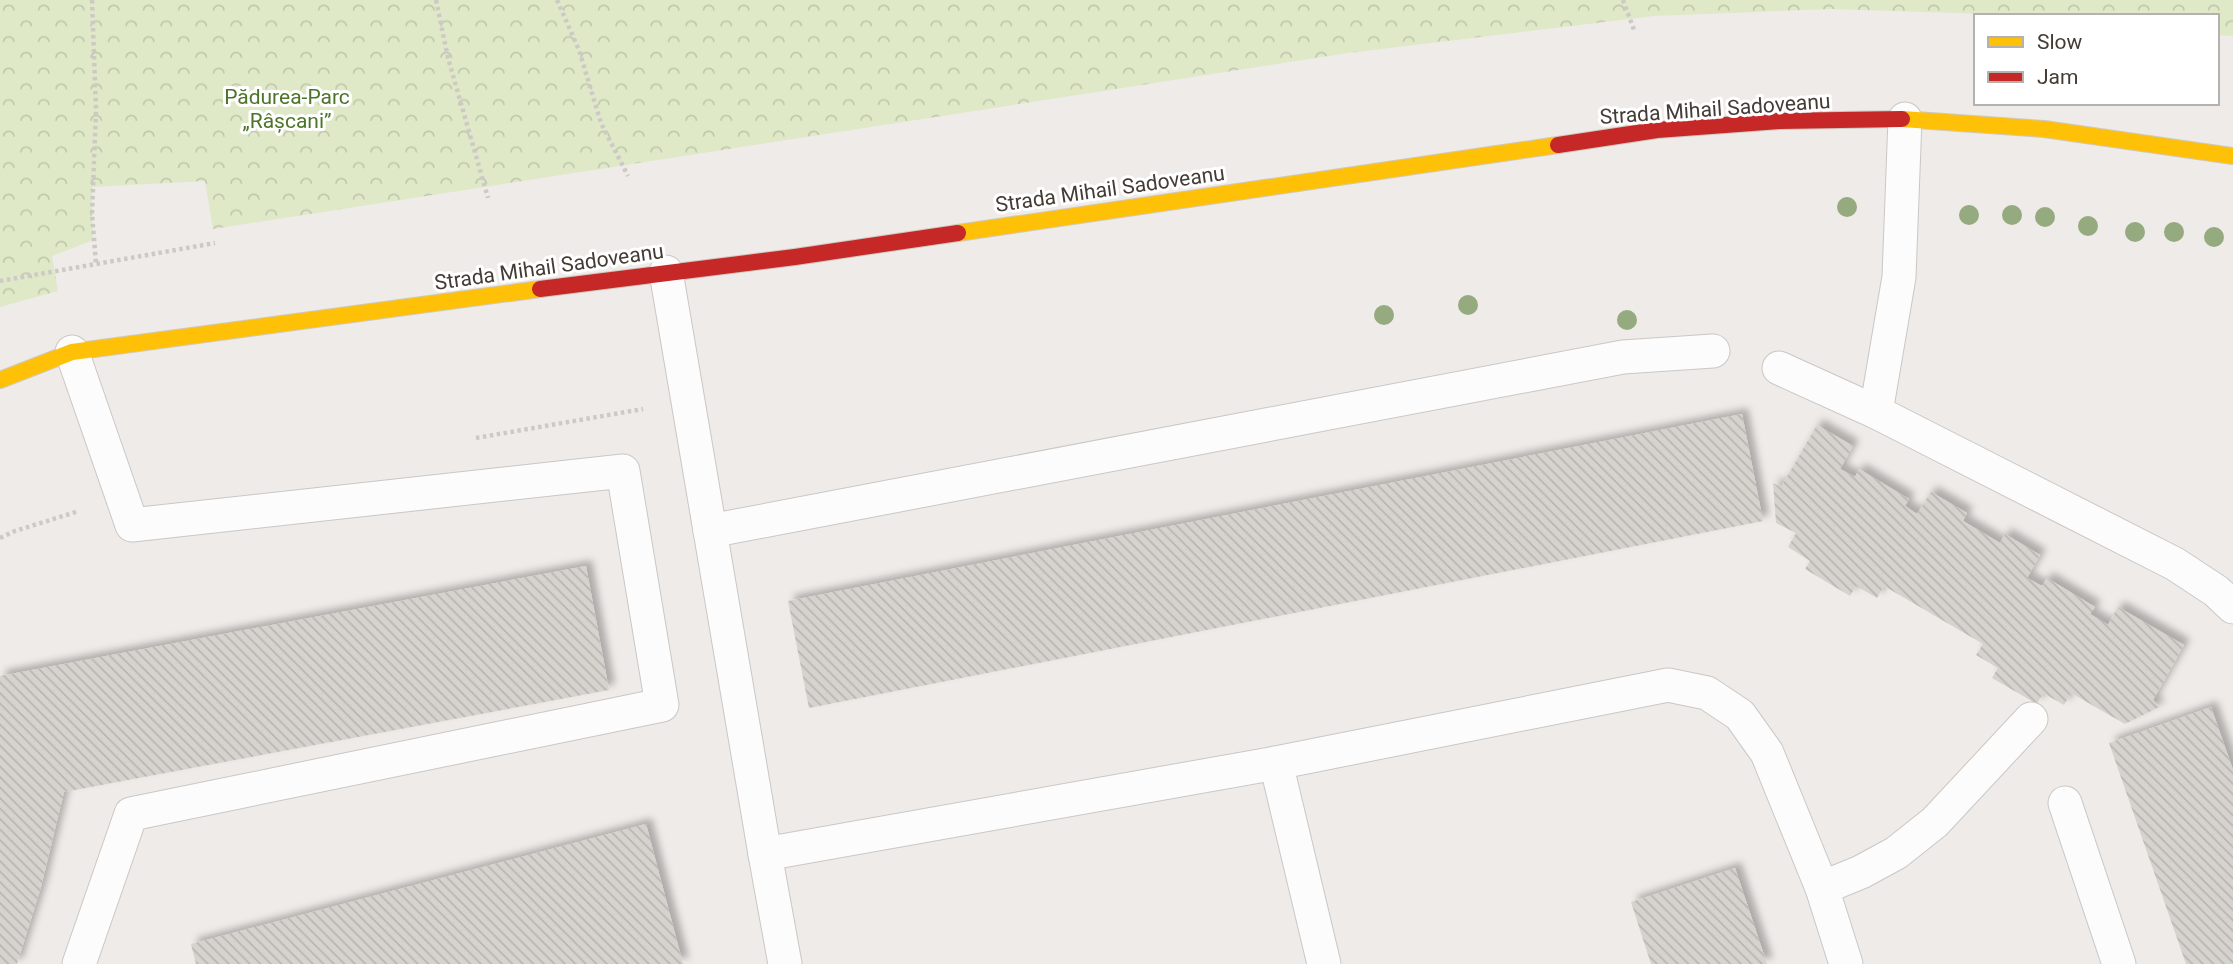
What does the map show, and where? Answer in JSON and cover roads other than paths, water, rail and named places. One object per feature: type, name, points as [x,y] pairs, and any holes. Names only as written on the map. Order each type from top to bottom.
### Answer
[{"type":"main road","name":"Strada Mihail Sadoveanu","points":[[0,380],[72,352],[795,257],[1657,130],[1779,121],[1905,119],[2044,129],[2233,156]]},
{"type":"lane","points":[[1876,412],[1899,277],[1905,119]]},
{"type":"lane","points":[[666,272],[785,964]]},
{"type":"lane","points":[[710,531],[1623,357],[1713,351]]},
{"type":"lane","points":[[72,352],[132,525],[623,471],[662,705],[131,814],[79,964]]},
{"type":"lane","points":[[1779,368],[1876,412],[2175,564],[2216,591],[2233,607]]},
{"type":"lane","points":[[765,854],[1276,763],[1668,685],[1707,694],[1740,715],[1767,753],[1822,888],[1846,964]]},
{"type":"lane","points":[[1822,888],[1861,872],[1896,853],[1935,822],[2031,719]]},
{"type":"lane","points":[[1276,763],[1324,964]]},
{"type":"lane","points":[[2066,803],[2119,964]]},
{"type":"park label","name":"Pădurea-Parc „Râșcani”","points":[[287,109]]}]
